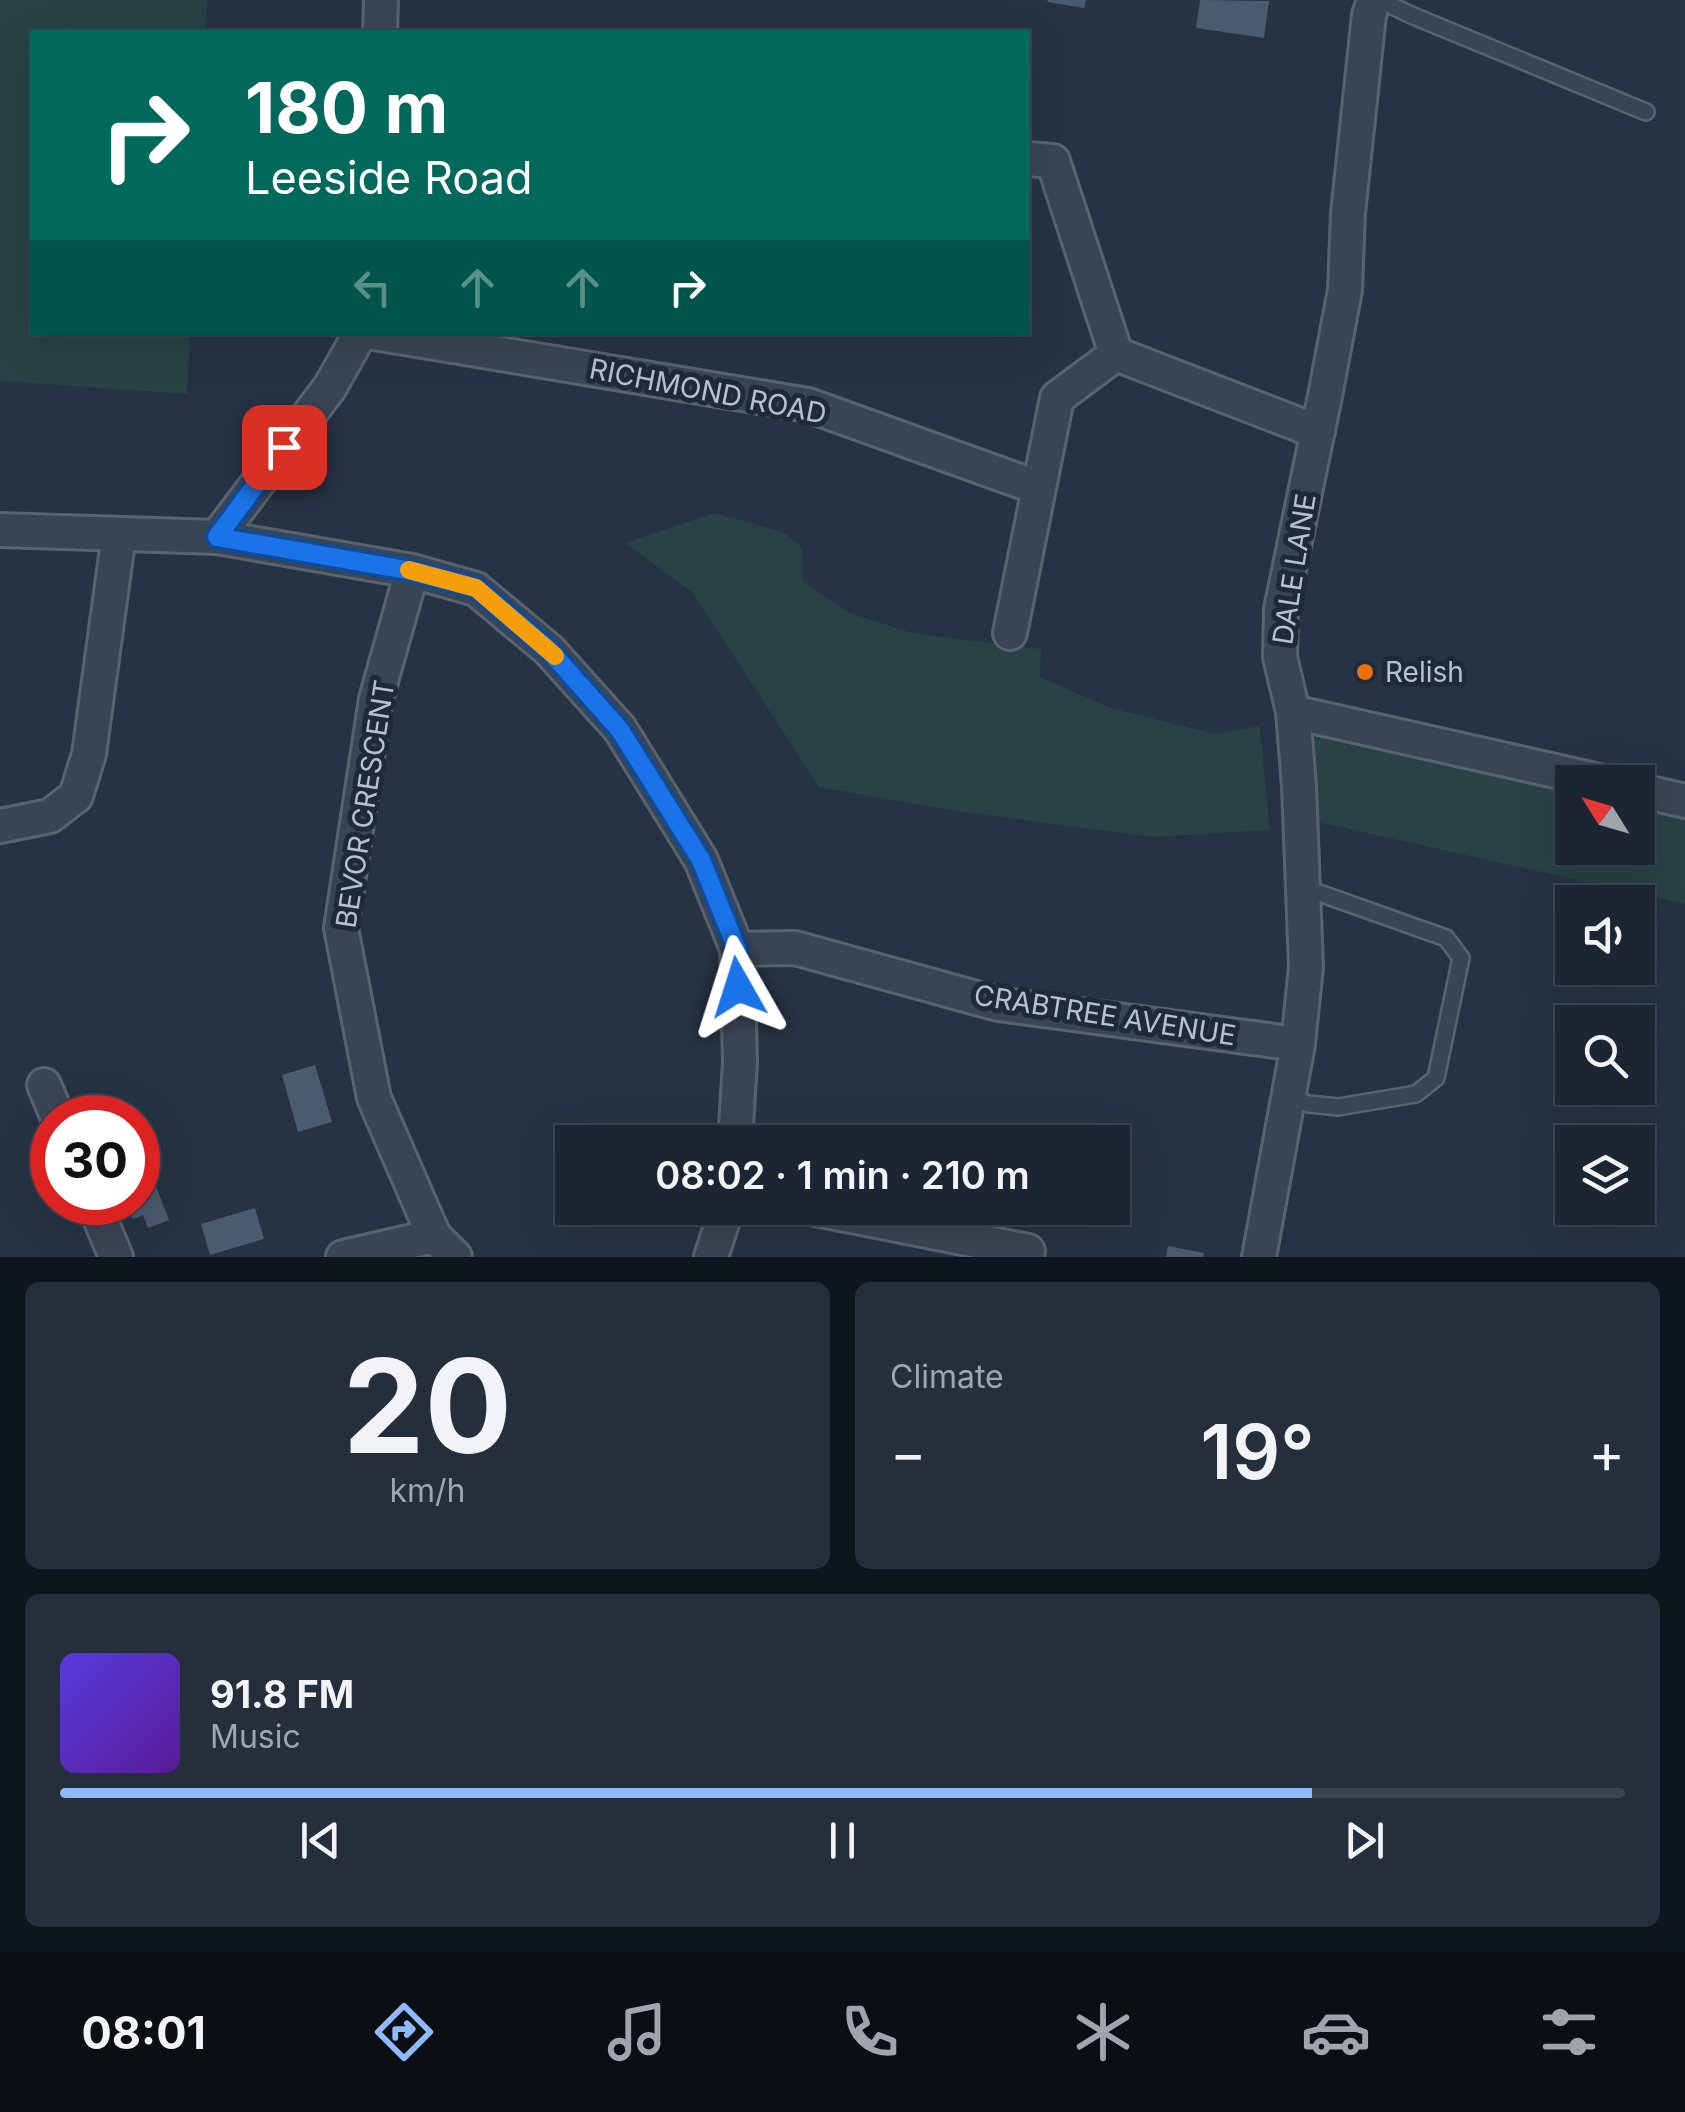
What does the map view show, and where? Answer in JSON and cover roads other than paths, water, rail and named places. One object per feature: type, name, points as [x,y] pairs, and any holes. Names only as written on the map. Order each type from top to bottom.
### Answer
[{"type":"street","points":[[380,30],[381,0]]},
{"type":"street","name":"DALE LANE","points":[[1258,1257],[1298,1044],[1306,967],[1294,712],[1280,657],[1281,609],[1344,290],[1348,213],[1370,15],[1377,0]]},
{"type":"street","points":[[1030,159],[1052,162],[1116,354]]},
{"type":"street","points":[[217,537],[330,387],[362,335]]},
{"type":"street","name":"RICHMOND ROAD","points":[[382,335],[808,404],[1039,488]]},
{"type":"street","points":[[1116,354],[1318,432]]},
{"type":"street","points":[[1010,633],[1057,398],[1116,354]]},
{"type":"street","points":[[0,530],[217,537],[412,571],[476,588],[549,650],[620,730],[701,860],[737,949],[740,1062],[736,1125]]},
{"type":"street","points":[[0,826],[50,816],[76,796],[90,754],[119,534]]},
{"type":"street","name":"BEVOR CRESCENT","points":[[412,571],[376,699],[342,928],[374,1098],[444,1246]]},
{"type":"street","points":[[1294,712],[1555,771]]},
{"type":"street","points":[[1655,794],[1685,801]]},
{"type":"street","name":"CRABTREE AVENUE","points":[[737,949],[795,948],[998,1004],[1298,1044]]},
{"type":"street","points":[[44,1085],[48,1095]]},
{"type":"street","points":[[103,1225],[116,1257]]},
{"type":"street","points":[[711,1257],[721,1225]]},
{"type":"street","points":[[896,1225],[1028,1251]]},
{"type":"street","points":[[343,1257],[444,1246]]},
{"type":"lane","points":[[1377,0],[1646,112]]},
{"type":"lane","points":[[1288,1098],[1338,1107],[1416,1094],[1436,1078],[1461,958],[1446,938],[1304,888]]},
{"type":"place","name":"Relish","points":[[1365,672]]}]
